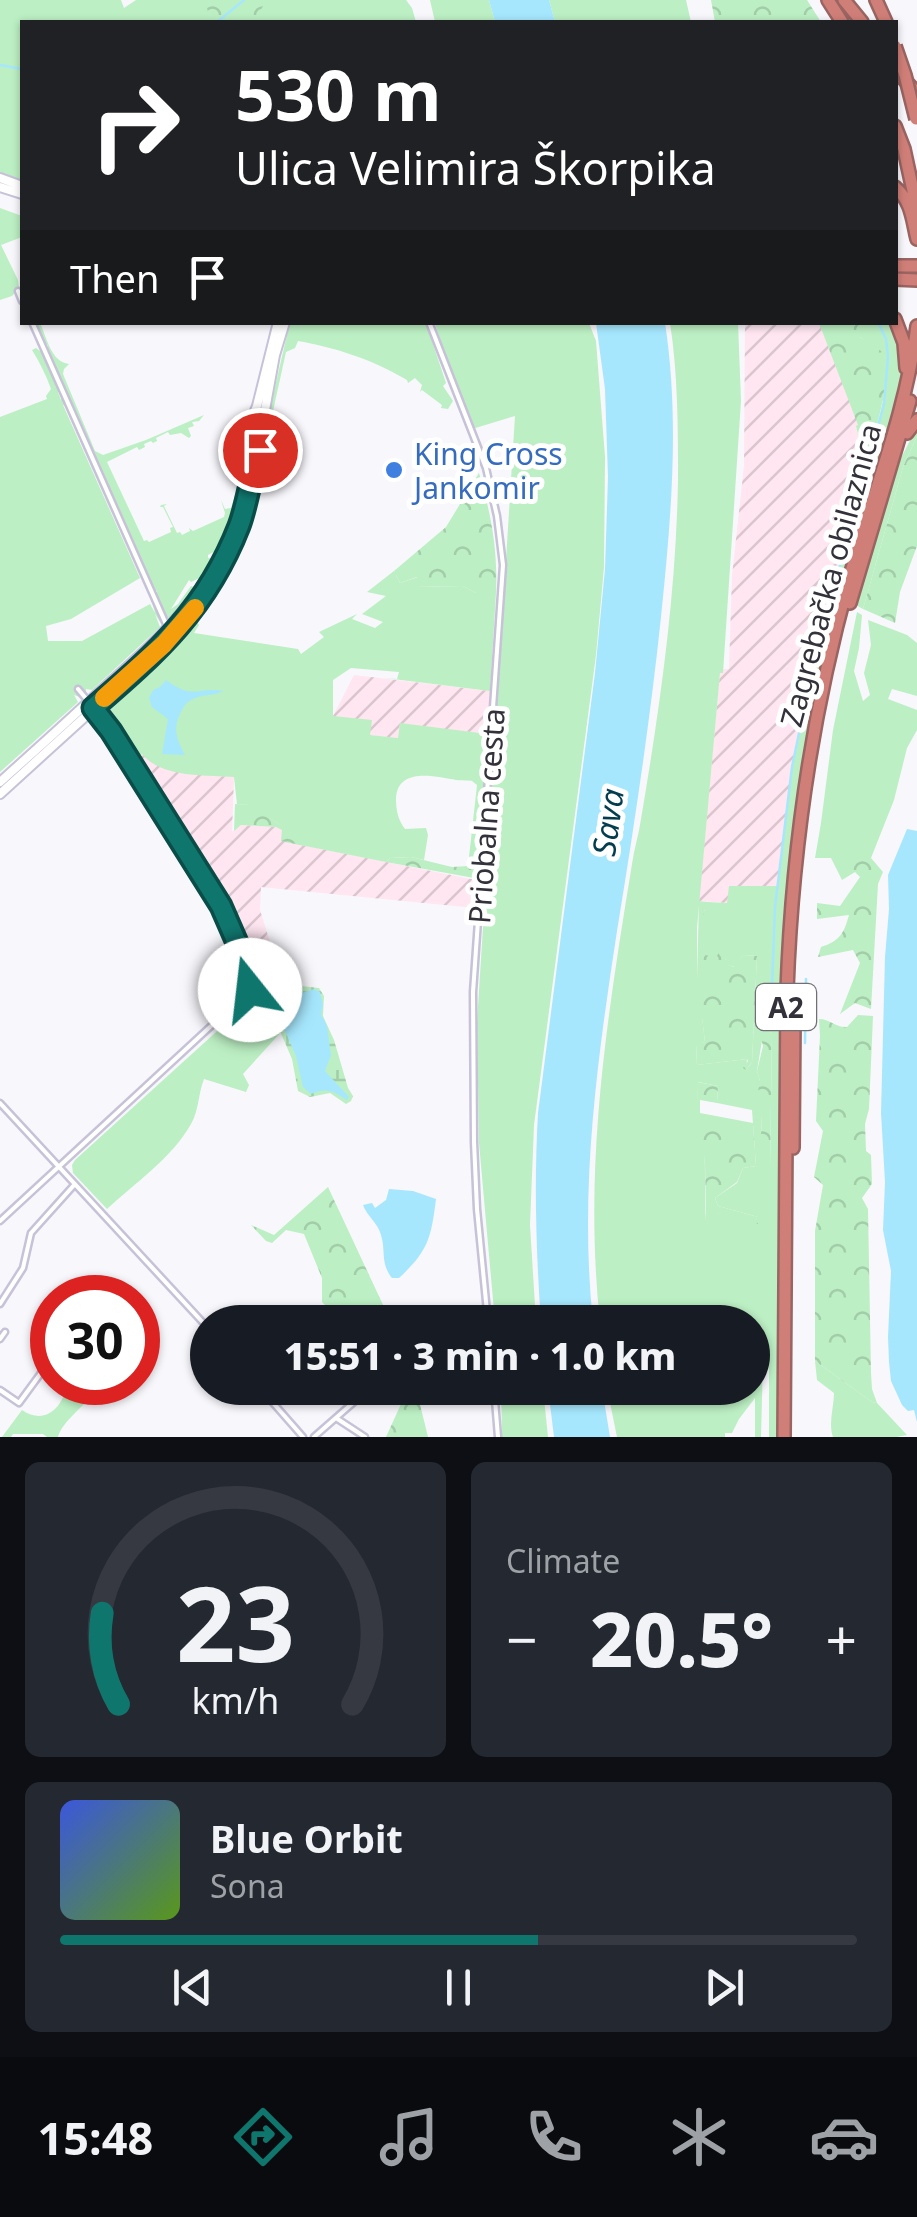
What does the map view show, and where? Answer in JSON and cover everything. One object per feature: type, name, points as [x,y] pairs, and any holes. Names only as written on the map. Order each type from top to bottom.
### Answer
[{"type":"highway","points":[[832,0],[850,20]]},
{"type":"highway","points":[[844,0],[860,20]]},
{"type":"highway","points":[[898,54],[916,122]]},
{"type":"highway","points":[[898,62],[917,82]]},
{"type":"highway","points":[[898,73],[917,93]]},
{"type":"highway","points":[[898,135],[917,209]]},
{"type":"highway","points":[[898,190],[912,209],[917,239]]},
{"type":"highway","points":[[888,450],[906,369],[904,343],[897,325]]},
{"type":"highway","name":"Zagrebačka obilaznica","points":[[784,1437],[786,990],[793,874],[805,776],[825,672],[908,381],[917,326]]},
{"type":"highway","name":"Zagrebačka obilaznica","points":[[792,1437],[794,988],[804,843],[832,672],[917,372]]},
{"type":"highway","points":[[887,479],[907,433],[917,395]]},
{"type":"highway","points":[[907,433],[917,420]]},
{"type":"main road","points":[[252,420],[278,325]]},
{"type":"main road","points":[[263,421],[272,354]]},
{"type":"main road","points":[[263,421],[270,428],[271,437],[260,450],[248,449],[242,444],[240,432],[245,423],[263,421]]},
{"type":"main road","points":[[0,794],[169,628],[204,584],[223,549],[243,492],[248,449]]},
{"type":"main road","points":[[0,782],[176,632],[224,561],[260,450]]},
{"type":"street","points":[[18,291],[20,296]]},
{"type":"street","points":[[33,325],[169,628]]},
{"type":"street","name":"Priobalna cesta","points":[[429,325],[486,468],[503,565],[473,992],[474,1142],[486,1305]]},
{"type":"street","points":[[0,1221],[250,990],[238,945],[212,889],[122,747],[78,690]]},
{"type":"street","points":[[0,1103],[190,1308]]},
{"type":"street","points":[[0,1304],[22,1268],[32,1232],[76,1184]]},
{"type":"street","points":[[0,1338],[5,1332]]},
{"type":"street","points":[[0,1390],[19,1403],[30,1388]]},
{"type":"street","points":[[275,1405],[303,1437]]},
{"type":"street","points":[[314,1437],[351,1405]]},
{"type":"street","points":[[495,1405],[498,1437]]},
{"type":"street","points":[[336,1418],[365,1437]]},
{"type":"shaded area","points":[[745,325],[820,325],[859,425],[856,427],[863,454],[870,456],[819,640],[792,771],[777,887],[730,886],[727,903],[699,901],[720,672],[729,669],[732,576],[744,466]]},
{"type":"shaded area","points":[[354,675],[490,691],[488,734],[400,724],[398,738],[370,735],[333,716]]},
{"type":"shaded area","points":[[142,754],[194,774],[234,777],[232,832],[241,825],[276,827],[282,830],[282,841],[476,880],[475,908],[261,887],[260,910],[274,955],[262,957],[258,948],[240,952],[213,888],[135,760]]},
{"type":"green space","points":[[0,0],[121,0],[124,8],[136,0],[219,0],[233,10],[242,0],[406,0],[412,8],[415,20],[20,20],[20,182],[0,175]]},
{"type":"green space","points":[[205,0],[242,0],[235,14],[267,0],[254,20],[210,20]]},
{"type":"green space","points":[[430,0],[489,0],[494,20],[435,20]]},
{"type":"green space","points":[[549,0],[686,0],[691,20],[554,20]]},
{"type":"green space","points":[[711,0],[807,0],[820,20],[715,20]]},
{"type":"green space","points":[[0,208],[20,215],[20,238],[1,245],[19,288],[12,296],[0,300]]},
{"type":"green space","points":[[36,325],[41,325],[58,359],[69,364],[63,374],[95,451],[103,455],[204,415],[188,428],[189,438],[168,432],[139,450],[137,447],[107,462],[144,541],[171,532],[173,527],[161,505],[167,504],[164,506],[177,533],[182,535],[189,528],[193,531],[224,517],[221,500],[225,509],[231,508],[238,493],[219,549],[208,555],[214,559],[204,576],[189,580],[171,609],[191,586],[196,588],[171,618],[164,617],[154,593],[157,592],[153,591]]},
{"type":"green space","points":[[289,325],[427,325],[446,383],[443,386],[453,401],[448,409],[441,408],[420,392],[422,385],[415,378],[408,383],[366,360],[298,341],[295,348],[286,352],[274,422],[269,413]]},
{"type":"green space","points":[[436,325],[590,325],[596,341],[605,457],[604,567],[596,655],[534,1125],[530,1225],[535,1305],[493,1305],[479,1143],[477,1023],[515,416],[472,429]]},
{"type":"green space","points":[[670,325],[738,325],[741,401],[723,673],[697,928],[697,1018],[702,1017],[705,1042],[696,1045],[697,1065],[747,1059],[746,1070],[752,1062],[757,956],[743,955],[735,967],[727,965],[725,958],[704,955],[704,911],[707,902],[727,903],[729,886],[777,886],[792,771],[819,640],[885,391],[875,349],[859,336],[864,328],[860,325],[896,325],[904,359],[902,381],[827,643],[804,752],[788,876],[782,973],[779,1437],[769,1437],[770,1305],[599,1305],[594,1206],[600,1092],[614,978],[661,693],[674,566],[678,442]],"holes":[[[764,1028],[772,1034],[770,1169],[761,1134],[757,1071]],[[698,1082],[718,1086],[717,1103],[752,1110],[756,1166],[743,1168],[737,1183],[715,1198],[718,1206],[758,1217],[718,1213],[706,1221]]]},
{"type":"green space","points":[[820,325],[860,325],[865,328],[860,337],[887,355],[885,391],[870,456],[863,455],[858,425]]},
{"type":"green space","points":[[32,350],[42,350],[140,578],[71,619],[46,626],[48,641],[82,641],[150,604],[155,613],[150,594],[162,625],[155,614],[160,627],[92,690],[86,692],[81,688],[77,692],[80,697],[74,695],[78,702],[0,772],[0,417],[47,399],[51,389]]},
{"type":"green space","points":[[917,427],[863,609],[856,605],[901,458]]},
{"type":"green space","points":[[917,436],[917,546],[900,592],[895,623],[863,609],[903,467]]},
{"type":"green space","points":[[479,473],[493,532],[496,593],[476,593],[463,586],[415,587],[417,577],[400,583],[394,571],[446,527]]},
{"type":"green space","points":[[394,571],[400,583],[418,577],[416,587],[463,586],[476,593],[496,593],[490,691],[385,678],[397,679],[399,672],[351,668],[333,680],[333,716],[372,720],[370,735],[398,738],[400,723],[488,734],[485,782],[483,778],[480,782],[418,776],[403,782],[398,789],[397,811],[405,829],[426,828],[424,860],[390,858],[386,862],[285,842],[285,828],[250,805],[237,804],[234,777],[172,771],[142,754],[135,760],[105,713],[110,704],[171,651],[196,620],[199,625],[194,633],[298,649],[301,654],[324,637],[319,632],[357,614],[352,619],[375,628],[383,622],[362,614],[386,596],[367,592]]},
{"type":"green space","points":[[857,612],[862,615],[854,671],[863,701],[870,695],[864,673],[871,645],[868,620],[917,643],[917,696],[892,689],[888,699],[917,710],[917,730],[907,748],[894,800],[871,858],[815,858],[833,730]]},
{"type":"green space","points":[[481,778],[485,782],[478,874],[474,878],[386,862],[390,858],[411,857],[452,867],[468,866],[477,785],[472,781]]},
{"type":"green space","points":[[235,804],[256,805],[280,825],[310,836],[306,846],[281,841],[282,830],[276,827],[241,825],[234,831]]},
{"type":"green space","points":[[831,858],[871,858],[883,872],[878,884],[871,1009],[855,1003],[840,1014],[860,963],[853,950],[818,957],[821,947],[840,935],[849,915],[817,919],[817,903],[840,906],[860,877],[855,872],[842,880]]},
{"type":"green space","points":[[699,901],[707,902],[704,955],[717,956],[723,944],[729,945],[725,958],[734,967],[743,955],[757,956],[752,1062],[746,1070],[743,1068],[747,1059],[697,1065],[696,1044],[705,1042],[702,1018],[696,1018]]},
{"type":"green space","points":[[301,986],[319,988],[324,996],[323,1016],[353,1096],[346,1104],[330,1093],[310,1097],[298,1091],[292,1059],[270,1001],[263,997]]},
{"type":"green space","points":[[263,997],[270,1001],[282,1031],[243,1074],[249,1085],[246,1092],[204,1079],[194,1119],[183,1136],[107,1209],[73,1173],[75,1160],[247,1004]]},
{"type":"green space","points":[[858,1015],[873,1016],[865,1124],[872,1184],[862,1198],[868,1209],[871,1373],[877,1403],[815,1361],[815,1231],[823,1185],[814,1177],[823,1131],[816,1121],[819,1019],[847,1027]]},
{"type":"green space","points":[[765,1028],[772,1034],[770,1170],[763,1169],[762,1116],[758,1115],[757,1097],[757,1071],[763,1046],[760,1034]]},
{"type":"green space","points":[[697,1082],[718,1086],[717,1103],[700,1100],[700,1113],[753,1123],[756,1166],[743,1168],[737,1182],[715,1198],[718,1206],[758,1217],[758,1224],[718,1213],[712,1221],[706,1221]]},
{"type":"green space","points":[[328,1187],[383,1305],[325,1305],[322,1278],[304,1234],[286,1230],[272,1243],[251,1225],[274,1235]]},
{"type":"green space","points":[[815,1361],[877,1403],[907,1435],[833,1437],[834,1393],[817,1380]]},
{"type":"green space","points":[[82,1405],[58,1437],[2,1437],[22,1410],[38,1416],[58,1406]]},
{"type":"green space","points":[[401,1405],[420,1405],[428,1437],[386,1437]]},
{"type":"green space","points":[[501,1405],[545,1405],[548,1437],[502,1437]]},
{"type":"green space","points":[[610,1405],[750,1405],[732,1433],[725,1433],[725,1437],[617,1437]]},
{"type":"green space","points":[[755,1405],[762,1405],[761,1437],[755,1437]]},
{"type":"water","points":[[489,0],[549,0],[554,20],[494,20]]},
{"type":"water","name":"Sava","points":[[596,325],[665,325],[672,396],[671,507],[652,696],[592,1126],[588,1224],[592,1305],[540,1305],[536,1218],[538,1113],[595,673],[605,569],[605,389]]},
{"type":"water","points":[[166,680],[183,690],[224,691],[197,697],[184,706],[176,728],[185,755],[162,754],[168,719],[152,707],[149,698]]},
{"type":"water","points":[[907,829],[917,831],[917,1422],[914,1410],[908,1411],[902,1405],[891,1381],[891,1271],[883,1230],[881,1113],[888,875]]},
{"type":"water","points":[[314,989],[320,992],[331,1055],[325,1071],[349,1097],[347,1100],[330,1091],[311,1094],[303,1087],[296,1056],[277,1013],[276,1001]]},
{"type":"water","points":[[389,1189],[413,1191],[436,1199],[426,1243],[399,1278],[388,1273],[380,1231],[363,1205],[372,1203],[375,1208],[386,1200]]},
{"type":"water","points":[[550,1405],[605,1405],[610,1437],[554,1437]]},
{"type":"waterway","points":[[219,20],[244,0]]},
{"type":"waterway","points":[[0,65],[20,69]]},
{"type":"waterway","points":[[771,1013],[775,907],[792,767],[815,656],[884,404],[888,357],[879,325]]},
{"type":"waterway","points":[[805,1043],[806,979]]},
{"type":"slow traffic","points":[[104,698],[164,644],[195,608]]},
{"type":"place","name":"King Cross Jankomir","points":[[394,470]]},
{"type":"route","points":[[250,990],[238,945],[212,889],[93,708],[176,632],[206,592],[243,515],[260,450]]}]
